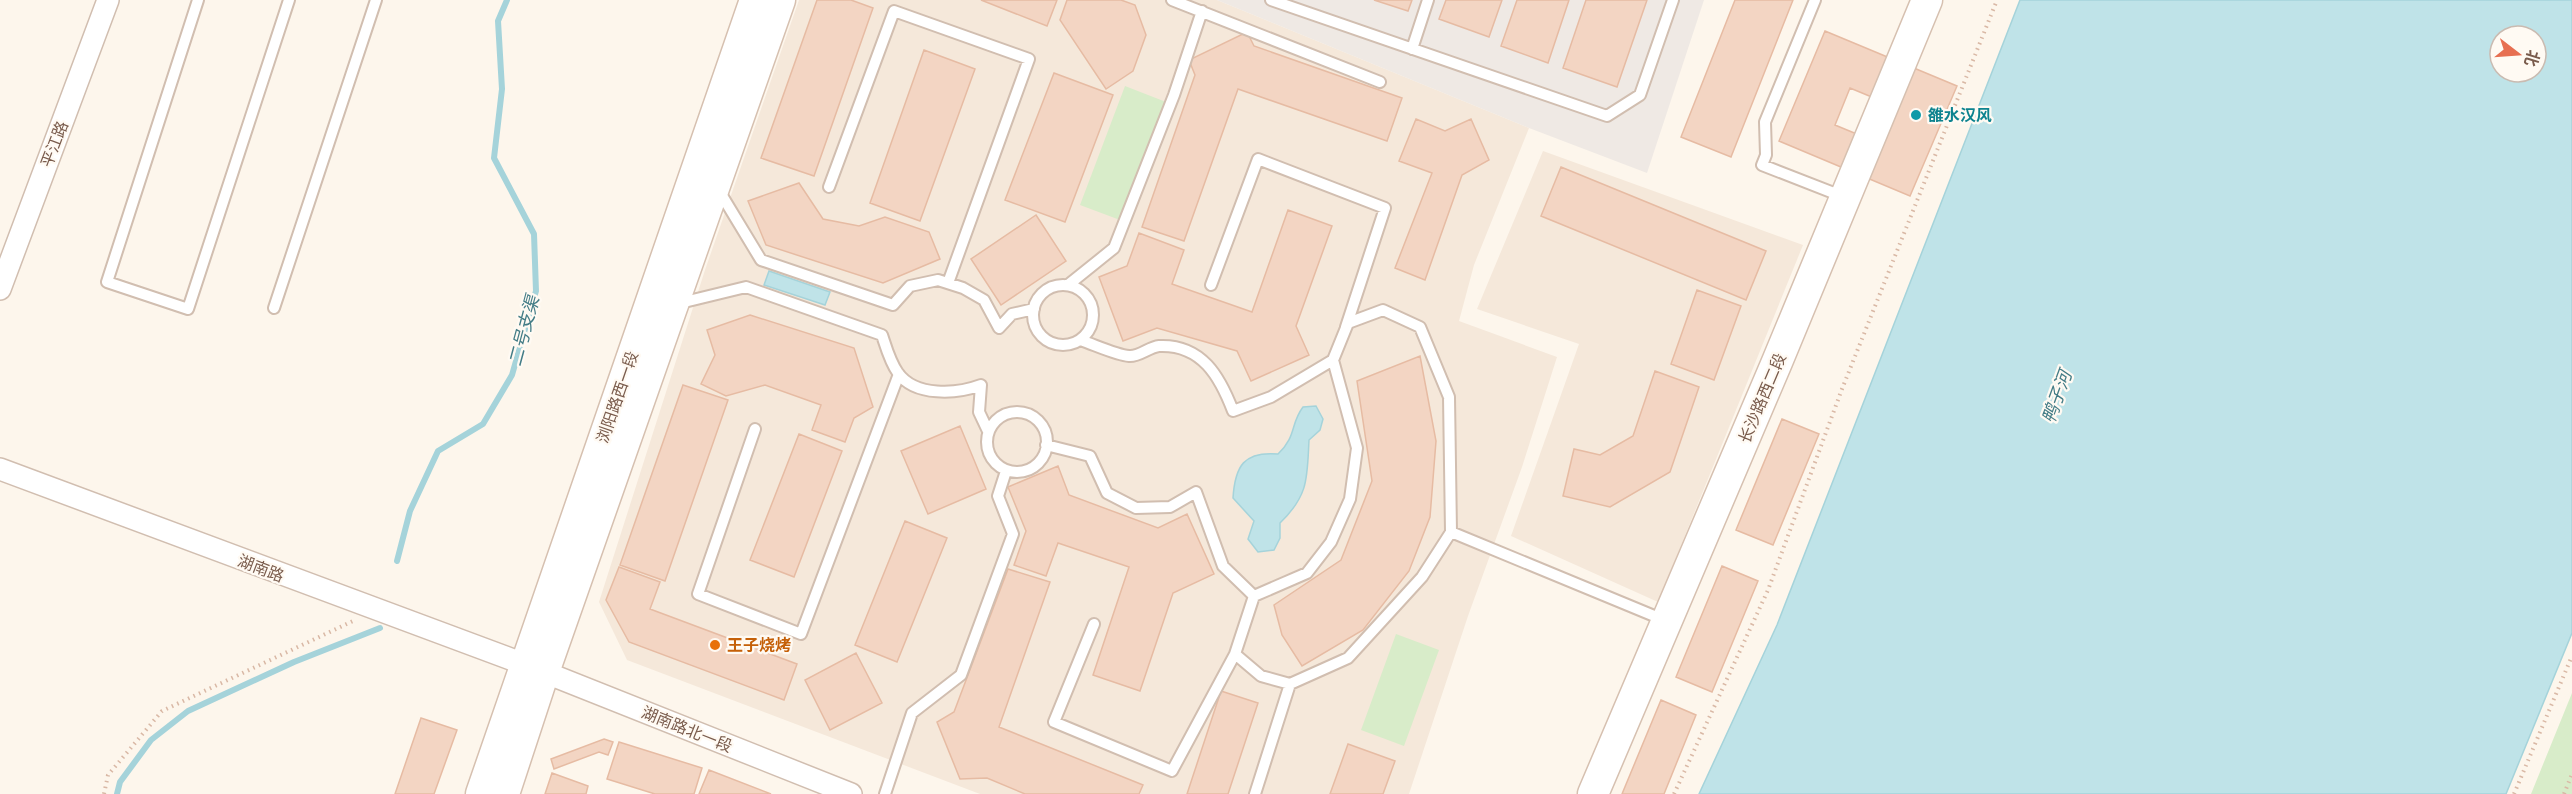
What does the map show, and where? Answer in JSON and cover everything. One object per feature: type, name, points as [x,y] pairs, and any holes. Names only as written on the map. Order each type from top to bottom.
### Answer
[{"type":"street","name":"平江路","points":[[0,289],[108,0]]},
{"type":"street","name":"浏阳路西一段","points":[[481,794],[534,668],[755,0]]},
{"type":"street","points":[[504,794],[534,668],[673,305],[780,0]]},
{"type":"street","name":"长沙路西二段","points":[[1593,794],[1845,198],[1924,1]]},
{"type":"street","name":"湖南路","points":[[0,469],[375,611],[534,668]]},
{"type":"street","name":"湖南路北一段","points":[[534,668],[851,794]]},
{"type":"lane","points":[[198,0],[107,282],[188,309],[289,0]]},
{"type":"lane","points":[[274,308],[376,0]]},
{"type":"lane","points":[[1172,0],[1380,82]]},
{"type":"lane","points":[[1271,0],[1607,116],[1640,95],[1673,0]]},
{"type":"lane","points":[[1307,12],[1311,0]]},
{"type":"lane","points":[[1412,49],[1428,0]]},
{"type":"lane","points":[[1815,0],[1765,122],[1766,155],[1762,165],[1845,198]]},
{"type":"lane","points":[[829,187],[896,5],[1029,59],[948,283]]},
{"type":"lane","points":[[1068,285],[1113,248],[1174,95],[1202,11]]},
{"type":"lane","points":[[1094,624],[1054,722],[1172,771],[1235,654],[1254,597],[1307,573],[1331,542],[1350,499],[1357,448],[1333,360],[1348,322],[1385,208],[1258,159],[1211,285]]},
{"type":"lane","points":[[716,185],[761,260],[893,305],[910,286],[938,280],[963,288],[984,300],[999,328],[1012,314],[1034,309]]},
{"type":"lane","points":[[1080,340],[1092,324],[1094,313],[1086,295],[1078,288],[1068,285],[1048,289],[1040,295],[1034,309],[1037,331],[1044,338],[1061,345],[1080,340],[1130,356],[1159,346],[1184,350],[1206,361],[1223,384],[1233,411],[1271,396],[1333,360]]},
{"type":"lane","points":[[673,305],[746,287],[882,335],[899,374],[908,383],[936,392],[961,393],[981,386],[979,412],[988,430]]},
{"type":"lane","points":[[1235,654],[1261,676],[1290,684],[1316,675],[1348,658],[1422,577],[1450,532],[1449,397],[1420,327],[1383,310],[1348,322]]},
{"type":"lane","points":[[755,429],[698,594],[801,634],[899,374]]},
{"type":"lane","points":[[1021,412],[1031,415],[1039,422],[1045,430],[1046,445],[1041,460],[1034,467],[1024,472],[1006,471],[991,459],[986,440],[988,430],[1001,416],[1021,412]]},
{"type":"lane","points":[[1046,445],[1090,456],[1107,493],[1136,508],[1170,507],[1196,492],[1223,566],[1254,597]]},
{"type":"lane","points":[[885,794],[912,713],[961,675],[1013,534],[998,496],[1006,471]]},
{"type":"lane","points":[[1450,532],[1667,621]]},
{"type":"lane","points":[[1255,794],[1290,684]]},
{"type":"path","points":[[1674,794],[1768,590],[1842,389],[1997,0]]},
{"type":"path","points":[[104,794],[108,775],[162,711],[375,611]]},
{"type":"path","points":[[2514,794],[2572,656]]},
{"type":"path","points":[[2564,794],[2572,774]]},
{"type":"shaded area","points":[[799,0],[1217,0],[1529,128],[1474,265],[1459,321],[1557,357],[1522,467],[1468,616],[1409,794],[980,794],[627,660],[599,602],[705,270]]},
{"type":"shaded area","points":[[1217,0],[1704,0],[1647,173],[1529,128]]},
{"type":"shaded area","points":[[1543,151],[1803,245],[1658,602],[1511,536],[1579,344],[1477,309]]},
{"type":"green space","points":[[1125,86],[1166,102],[1120,220],[1080,205]]},
{"type":"green space","points":[[1396,634],[1439,650],[1404,746],[1361,730]]},
{"type":"green space","points":[[2572,693],[2572,794],[2531,794]]},
{"type":"water","name":"鸭子河","points":[[2020,0],[2572,0],[2572,633],[2506,794],[1699,794],[1777,625]]},
{"type":"water","points":[[769,271],[830,292],[825,305],[764,285]]},
{"type":"water","points":[[1316,406],[1323,419],[1320,430],[1309,440],[1305,485],[1296,504],[1280,523],[1280,538],[1274,550],[1258,552],[1248,539],[1254,521],[1233,498],[1239,469],[1249,458],[1257,455],[1278,454],[1291,436],[1296,419],[1303,407]]},
{"type":"building","points":[[817,0],[851,0],[873,8],[814,176],[761,158]]},
{"type":"building","points":[[981,0],[1057,0],[1047,26]]},
{"type":"building","points":[[1067,0],[1121,0],[1135,5],[1146,35],[1133,71],[1106,89],[1060,20]]},
{"type":"building","points":[[1374,0],[1412,0],[1408,11]]},
{"type":"building","points":[[1446,0],[1502,0],[1489,37],[1439,19]]},
{"type":"building","points":[[1517,0],[1569,0],[1548,63],[1501,46]]},
{"type":"building","points":[[1586,0],[1647,0],[1617,87],[1563,68]]},
{"type":"building","points":[[1735,0],[1793,0],[1731,157],[1681,137]]},
{"type":"building","name":"雒水汉风","points":[[1825,31],[1957,86],[1910,196],[1779,141]],"holes":[[[1850,88],[1891,105],[1876,142],[1835,125]]]},
{"type":"building","points":[[1247,32],[1254,46],[1402,98],[1387,141],[1238,89],[1184,241],[1142,227],[1195,75],[1189,60]]},
{"type":"building","points":[[924,50],[975,69],[920,221],[870,203]]},
{"type":"building","points":[[1054,73],[1113,95],[1065,222],[1005,200]]},
{"type":"building","points":[[1416,119],[1445,131],[1471,119],[1489,160],[1462,175],[1425,280],[1395,268],[1432,173],[1399,161]]},
{"type":"building","points":[[1561,167],[1766,251],[1746,300],[1541,216]]},
{"type":"building","points":[[799,183],[823,219],[859,226],[885,217],[929,232],[940,259],[883,283],[766,245],[748,201]]},
{"type":"building","points":[[1288,210],[1332,226],[1296,326],[1309,355],[1251,381],[1237,351],[1157,328],[1123,341],[1099,277],[1127,266],[1139,233],[1184,250],[1172,284],[1252,312]]},
{"type":"building","points":[[1036,215],[1066,261],[1001,305],[971,259]]},
{"type":"building","points":[[1697,290],[1741,306],[1714,380],[1671,364]]},
{"type":"building","points":[[750,315],[854,348],[873,407],[854,418],[845,442],[812,430],[821,405],[765,385],[726,396],[701,384],[715,355],[707,330]]},
{"type":"building","points":[[1420,356],[1436,441],[1430,517],[1409,571],[1363,630],[1302,666],[1282,635],[1274,605],[1341,560],[1372,481],[1357,381]]},
{"type":"building","points":[[1655,371],[1699,387],[1670,472],[1610,507],[1563,496],[1574,449],[1600,455],[1633,436]]},
{"type":"building","points":[[683,385],[728,400],[665,581],[620,565]]},
{"type":"building","points":[[1782,419],[1819,434],[1773,545],[1736,530]]},
{"type":"building","points":[[960,426],[986,489],[928,514],[901,451]]},
{"type":"building","points":[[799,434],[842,451],[794,577],[750,560]]},
{"type":"building","points":[[1058,466],[1069,495],[1158,528],[1187,514],[1214,574],[1173,593],[1140,691],[1093,675],[1129,567],[1058,543],[1046,576],[1014,565],[1026,531],[1008,487]]},
{"type":"building","points":[[905,521],[947,538],[897,662],[855,645]]},
{"type":"building","points":[[1722,566],[1758,581],[1712,692],[1676,677]]},
{"type":"building","points":[[619,567],[660,582],[650,609],[797,664],[784,700],[629,642],[606,600]]},
{"type":"building","points":[[1008,569],[1050,582],[999,727],[1143,785],[1139,794],[1025,794],[987,778],[960,779],[937,722],[954,712]]},
{"type":"building","points":[[856,653],[882,703],[830,730],[805,680]]},
{"type":"building","points":[[1221,691],[1258,703],[1228,794],[1187,794]]},
{"type":"building","points":[[1661,700],[1696,715],[1664,794],[1622,794]]},
{"type":"building","points":[[421,718],[457,730],[434,794],[395,794]]},
{"type":"building","points":[[604,739],[613,742],[608,755],[599,752],[554,769],[551,759]]},
{"type":"building","points":[[619,742],[702,768],[694,794],[655,794],[607,779]]},
{"type":"building","points":[[1348,744],[1395,761],[1383,794],[1330,794]]},
{"type":"building","points":[[709,770],[771,794],[699,794]]},
{"type":"building","points":[[552,773],[588,786],[586,794],[545,794]]},
{"type":"waterway","name":"二号支渠","points":[[397,561],[410,511],[438,451],[483,424],[512,375],[536,291],[534,234],[494,158],[502,89],[498,21],[507,0]]},
{"type":"waterway","name":"二号支渠","points":[[117,794],[120,782],[151,740],[188,711],[294,662],[380,628]]},
{"type":"place","name":"雒水汉风","points":[[1916,115]]},
{"type":"place","name":"王子烧烤","points":[[715,645]]}]
